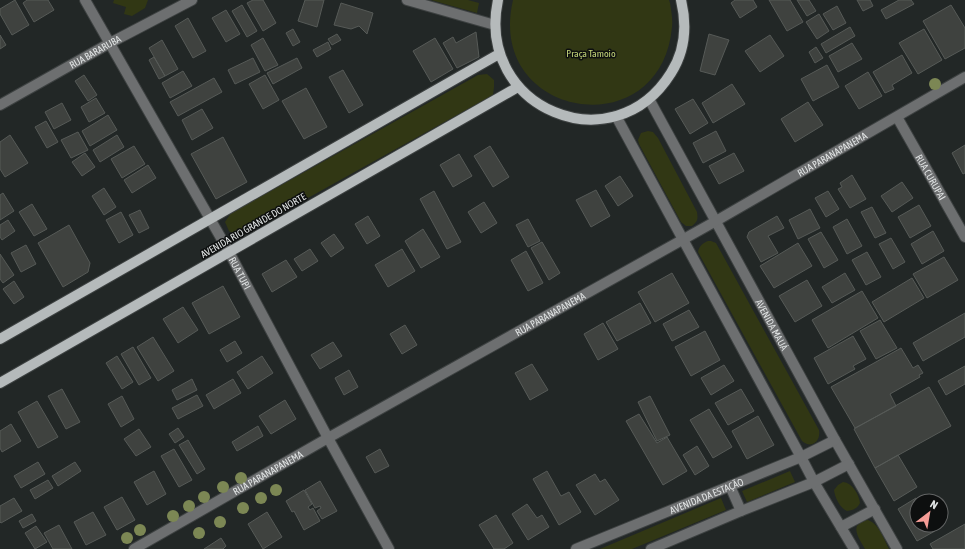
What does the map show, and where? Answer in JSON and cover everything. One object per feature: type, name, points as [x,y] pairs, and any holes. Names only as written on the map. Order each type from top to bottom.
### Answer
[{"type":"main road","points":[[498,0],[495,25],[499,54],[507,71],[518,87],[550,111],[576,118],[589,119],[603,119],[616,116],[633,109],[649,99],[664,84],[676,66],[683,45],[685,23],[683,0]]},
{"type":"main road","points":[[0,339],[499,54]]},
{"type":"main road","name":"AVENIDA RIO GRANDE DO NORTE","points":[[0,383],[518,87]]},
{"type":"street","name":"RUA TUPI","points":[[85,0],[229,252],[389,549]]},
{"type":"street","name":"RUA BARARUBA","points":[[0,105],[192,0]]},
{"type":"street","points":[[407,0],[495,25]]},
{"type":"street","name":"RUA PARANAPANEMA","points":[[134,549],[328,438],[716,221],[965,77]]},
{"type":"street","name":"AVENIDA MAUÁ","points":[[649,99],[835,440],[897,549]]},
{"type":"street","points":[[616,116],[814,482],[854,549]]},
{"type":"street","name":"RUA CURUPAI","points":[[897,116],[965,237]]},
{"type":"street","name":"AVENIDA DA ESTAÇÃO","points":[[576,549],[801,457],[835,440]]},
{"type":"street","points":[[651,549],[814,482],[849,464]]},
{"type":"street","points":[[730,486],[741,511]]},
{"type":"street","points":[[841,527],[874,509]]},
{"type":"green space","points":[[114,0],[148,0],[145,8],[132,16],[124,14],[126,7],[113,3]]},
{"type":"green space","points":[[431,0],[468,0],[479,3],[477,13]]},
{"type":"green space","name":"Praça Tamoio","points":[[513,0],[669,0],[672,15],[672,27],[661,65],[639,91],[609,103],[578,104],[548,93],[524,71],[511,40]]},
{"type":"green space","points":[[487,74],[494,80],[493,95],[243,234],[235,236],[229,231],[225,222],[231,213],[478,75]]},
{"type":"green space","points":[[648,131],[653,132],[658,138],[697,212],[697,220],[692,226],[686,226],[681,222],[639,144],[638,140],[641,133]]},
{"type":"green space","points":[[708,241],[716,243],[819,430],[818,438],[815,443],[809,444],[802,441],[698,252],[699,248]]},
{"type":"green space","points":[[790,471],[795,482],[747,502],[742,491]]},
{"type":"green space","points":[[843,482],[853,487],[858,496],[860,503],[858,507],[853,510],[844,510],[835,496],[834,490]]},
{"type":"green space","points":[[721,498],[726,510],[632,549],[600,549]]},
{"type":"green space","points":[[868,520],[878,528],[889,549],[865,549],[857,535],[856,529],[862,521]]},
{"type":"building","points":[[15,0],[29,25],[12,35],[0,14],[0,9]]},
{"type":"building","points":[[27,0],[48,0],[54,10],[34,22],[23,3]]},
{"type":"building","points":[[253,0],[263,0],[276,23],[263,31],[247,3]]},
{"type":"building","points":[[305,0],[324,0],[317,27],[298,21]]},
{"type":"building","points":[[735,0],[753,0],[757,7],[740,18],[731,3]]},
{"type":"building","points":[[769,0],[790,0],[803,22],[787,31]]},
{"type":"building","points":[[797,0],[809,0],[816,11],[807,16]]},
{"type":"building","points":[[857,0],[870,0],[873,6],[863,11]]},
{"type":"building","points":[[899,0],[911,0],[914,4],[886,19],[881,10]]},
{"type":"building","points":[[341,3],[373,13],[367,34],[359,26],[351,29],[334,25]]},
{"type":"building","points":[[242,5],[257,31],[247,37],[232,11]]},
{"type":"building","points":[[951,5],[965,28],[965,48],[945,59],[923,21]]},
{"type":"building","points":[[837,6],[846,23],[833,30],[823,14]]},
{"type":"building","points":[[226,10],[240,34],[226,42],[212,18]]},
{"type":"building","points":[[819,14],[829,31],[817,39],[806,22]]},
{"type":"building","points":[[188,18],[206,51],[193,58],[175,26]]},
{"type":"building","points":[[850,27],[855,36],[826,53],[821,44]]},
{"type":"building","points":[[293,29],[300,42],[293,46],[286,33]]},
{"type":"building","points":[[924,29],[942,60],[918,74],[899,43]]},
{"type":"building","points":[[476,32],[479,57],[457,68],[443,43],[453,37],[456,43]]},
{"type":"building","points":[[337,34],[341,40],[332,45],[328,39]]},
{"type":"building","points":[[709,34],[729,40],[715,75],[700,71]]},
{"type":"building","points":[[0,35],[6,45],[0,49]]},
{"type":"building","points":[[770,35],[784,56],[760,72],[745,51]]},
{"type":"building","points":[[263,38],[278,65],[265,71],[251,45]]},
{"type":"building","points":[[435,38],[453,69],[431,82],[413,51]]},
{"type":"building","points":[[162,40],[178,69],[165,76],[149,48]]},
{"type":"building","points":[[328,42],[331,49],[317,57],[313,50]]},
{"type":"building","points":[[852,43],[862,59],[838,72],[829,56]]},
{"type":"building","points":[[816,47],[823,58],[815,63],[809,52]]},
{"type":"building","points":[[902,55],[912,73],[892,85],[894,89],[885,93],[873,72]]},
{"type":"building","points":[[154,57],[165,76],[159,79],[149,60]]},
{"type":"building","points":[[253,58],[260,72],[235,84],[228,70]]},
{"type":"building","points":[[297,58],[302,68],[273,84],[267,73]]},
{"type":"building","points":[[827,65],[839,87],[813,101],[801,79]]},
{"type":"building","points":[[343,70],[363,105],[349,113],[329,77]]},
{"type":"building","points":[[183,71],[192,86],[170,98],[162,83]]},
{"type":"building","points":[[868,72],[882,96],[859,109],[845,86]]},
{"type":"building","points":[[84,75],[97,95],[88,101],[75,81]]},
{"type":"building","points":[[265,75],[279,100],[263,109],[249,84]]},
{"type":"building","points":[[214,78],[222,92],[178,116],[170,102]]},
{"type":"building","points":[[732,84],[745,104],[713,123],[702,103]]},
{"type":"building","points":[[306,88],[327,127],[304,139],[282,101]]},
{"type":"building","points":[[96,98],[105,113],[89,122],[81,107]]},
{"type":"building","points":[[693,99],[708,123],[690,134],[675,109]]},
{"type":"building","points":[[808,102],[823,125],[795,142],[781,119]]},
{"type":"building","points":[[62,103],[71,120],[54,129],[45,112]]},
{"type":"building","points":[[202,109],[213,128],[192,140],[182,120]]},
{"type":"building","points":[[108,115],[117,130],[90,146],[82,131]]},
{"type":"building","points":[[46,121],[58,142],[47,148],[35,127]]},
{"type":"building","points":[[716,131],[726,151],[703,163],[693,143]]},
{"type":"building","points":[[78,132],[88,150],[71,158],[61,140]]},
{"type":"building","points":[[10,135],[28,163],[5,177],[0,169],[0,142]]},
{"type":"building","points":[[117,135],[124,147],[100,162],[93,150]]},
{"type":"building","points":[[223,137],[247,182],[216,199],[191,154]]},
{"type":"building","points":[[965,145],[965,173],[963,174],[952,153]]},
{"type":"building","points":[[134,146],[145,164],[122,178],[111,159]]},
{"type":"building","points":[[490,146],[509,177],[493,187],[474,156]]},
{"type":"building","points":[[85,153],[95,167],[82,176],[72,162]]},
{"type":"building","points":[[734,153],[744,171],[719,184],[709,166]]},
{"type":"building","points":[[459,154],[472,176],[453,187],[440,165]]},
{"type":"building","points":[[148,165],[156,178],[132,193],[124,180]]},
{"type":"building","points":[[852,175],[866,199],[850,208],[838,189],[842,187],[840,183]]},
{"type":"building","points":[[620,176],[633,196],[618,206],[605,186]]},
{"type":"building","points":[[902,182],[913,198],[892,212],[881,196]]},
{"type":"building","points":[[104,188],[116,207],[104,215],[92,196]]},
{"type":"building","points":[[596,190],[610,216],[591,227],[576,200]]},
{"type":"building","points":[[434,191],[461,242],[447,249],[420,199]]},
{"type":"building","points":[[828,191],[839,209],[826,217],[815,198]]},
{"type":"building","points":[[3,193],[14,211],[0,220],[0,195]]},
{"type":"building","points":[[484,202],[497,223],[481,233],[468,212]]},
{"type":"building","points":[[32,204],[47,229],[34,236],[19,212]]},
{"type":"building","points":[[919,205],[931,226],[910,238],[898,217]]},
{"type":"building","points":[[872,207],[886,233],[875,238],[861,212]]},
{"type":"building","points":[[810,209],[820,228],[798,239],[789,220]]},
{"type":"building","points":[[140,210],[149,228],[139,233],[129,215]]},
{"type":"building","points":[[121,212],[133,235],[119,243],[106,220]]},
{"type":"building","points":[[368,216],[380,236],[367,244],[355,224]]},
{"type":"building","points":[[777,216],[784,228],[768,236],[778,253],[761,262],[747,237],[749,232]]},
{"type":"building","points":[[528,219],[540,241],[528,247],[516,225]]},
{"type":"building","points":[[847,219],[862,246],[847,254],[833,227]]},
{"type":"building","points":[[8,220],[15,231],[2,240],[0,237],[0,225]]},
{"type":"building","points":[[69,225],[90,263],[88,272],[63,287],[38,243]]},
{"type":"building","points":[[423,229],[440,257],[421,268],[405,241]]},
{"type":"building","points":[[933,231],[944,251],[922,264],[911,244]]},
{"type":"building","points":[[821,232],[838,260],[824,268],[808,239]]},
{"type":"building","points":[[334,234],[344,248],[331,257],[321,243]]},
{"type":"building","points":[[891,238],[905,262],[893,269],[879,244]]},
{"type":"building","points":[[542,242],[560,273],[549,280],[531,248]]},
{"type":"building","points":[[798,243],[812,266],[774,288],[760,266]]},
{"type":"building","points":[[26,245],[36,264],[21,272],[11,253]]},
{"type":"building","points":[[310,249],[318,261],[302,271],[294,259]]},
{"type":"building","points":[[402,249],[415,271],[388,287],[375,265]]},
{"type":"building","points":[[526,251],[543,283],[528,291],[511,260]]},
{"type":"building","points":[[867,252],[881,277],[866,285],[852,260]]},
{"type":"building","points":[[0,254],[14,275],[3,283],[0,279]]},
{"type":"building","points":[[944,257],[958,280],[927,298],[913,274]]},
{"type":"building","points":[[286,260],[297,277],[272,292],[262,274]]},
{"type":"building","points":[[672,273],[689,303],[655,322],[638,292]]},
{"type":"building","points":[[845,273],[855,290],[832,303],[822,287]]},
{"type":"building","points":[[912,278],[924,298],[884,322],[872,302]]},
{"type":"building","points":[[807,280],[822,306],[795,322],[779,296]]},
{"type":"building","points":[[14,281],[24,297],[14,304],[3,289]]},
{"type":"building","points":[[223,286],[240,317],[209,334],[192,303]]},
{"type":"building","points":[[862,291],[878,318],[828,348],[812,320]]},
{"type":"building","points":[[640,303],[651,323],[617,341],[606,322]]},
{"type":"building","points":[[183,307],[198,330],[178,343],[163,319]]},
{"type":"building","points":[[689,310],[699,327],[672,341],[663,324]]},
{"type":"building","points":[[965,313],[965,337],[923,361],[913,343]]},
{"type":"building","points":[[880,320],[897,348],[876,359],[860,331]]},
{"type":"building","points":[[603,323],[618,349],[598,360],[584,334]]},
{"type":"building","points":[[405,325],[417,345],[402,354],[390,334]]},
{"type":"building","points":[[705,331],[720,360],[691,376],[675,347]]},
{"type":"building","points":[[853,336],[866,359],[853,366],[855,369],[828,384],[814,358]]},
{"type":"building","points":[[153,337],[174,371],[158,381],[137,347]]},
{"type":"building","points":[[235,341],[242,353],[227,362],[220,350]]},
{"type":"building","points":[[333,342],[342,356],[320,369],[311,355]]},
{"type":"building","points":[[133,347],[151,378],[139,385],[121,354]]},
{"type":"building","points":[[901,348],[913,368],[918,365],[923,373],[919,375],[920,377],[890,394],[896,406],[855,428],[831,387]]},
{"type":"building","points":[[117,356],[133,382],[122,389],[106,363]]},
{"type":"building","points":[[262,356],[273,373],[248,389],[237,372]]},
{"type":"building","points":[[532,364],[548,390],[530,400],[515,373]]},
{"type":"building","points":[[724,365],[734,381],[711,395],[701,378]]},
{"type":"building","points":[[965,366],[965,384],[946,395],[938,381]]},
{"type":"building","points":[[349,370],[358,387],[344,395],[335,378]]},
{"type":"building","points":[[192,379],[197,390],[177,400],[172,390]]},
{"type":"building","points":[[233,379],[241,393],[214,409],[206,395]]},
{"type":"building","points":[[929,387],[951,426],[875,468],[854,429]]},
{"type":"building","points":[[62,389],[80,422],[66,429],[48,396]]},
{"type":"building","points":[[741,389],[754,411],[728,425],[715,403]]},
{"type":"building","points":[[197,395],[203,406],[178,419],[172,408]]},
{"type":"building","points":[[122,396],[134,419],[121,427],[108,404]]},
{"type":"building","points":[[650,396],[670,435],[657,441],[638,402]]},
{"type":"building","points":[[285,400],[296,419],[271,434],[259,416]]},
{"type":"building","points":[[37,401],[58,437],[38,448],[18,412]]},
{"type":"building","points":[[709,409],[732,447],[713,458],[690,420]]},
{"type":"building","points":[[639,414],[657,443],[667,437],[687,471],[663,485],[626,421]]},
{"type":"building","points":[[758,416],[774,445],[747,459],[732,431]]},
{"type":"building","points":[[11,424],[21,441],[2,452],[0,448],[0,431]]},
{"type":"building","points":[[258,426],[263,436],[237,451],[232,442]]},
{"type":"building","points":[[178,428],[184,437],[175,443],[169,434]]},
{"type":"building","points":[[139,429],[151,447],[136,456],[124,439]]},
{"type":"building","points":[[188,440],[205,469],[197,474],[179,445]]},
{"type":"building","points":[[697,446],[709,466],[695,475],[683,455]]},
{"type":"building","points":[[174,449],[192,480],[179,487],[161,456]]},
{"type":"building","points":[[380,449],[389,466],[375,473],[366,457]]},
{"type":"building","points":[[898,455],[917,487],[894,501],[875,468]]},
{"type":"building","points":[[38,462],[45,474],[21,488],[14,476]]},
{"type":"building","points":[[75,462],[81,471],[58,486],[52,476]]},
{"type":"building","points":[[154,471],[166,494],[147,505],[134,482]]},
{"type":"building","points":[[547,471],[561,496],[569,492],[581,512],[559,525],[533,479]]},
{"type":"building","points":[[595,474],[600,482],[605,479],[619,500],[595,515],[576,485]]},
{"type":"building","points":[[48,480],[53,488],[35,499],[30,490]]},
{"type":"building","points":[[320,481],[337,511],[322,519],[317,511],[321,508],[320,506],[315,508],[305,490]]},
{"type":"building","points":[[304,490],[312,504],[308,507],[310,510],[313,508],[320,521],[304,530],[294,511],[292,512],[286,501]]},
{"type":"building","points":[[122,497],[135,520],[117,530],[104,507]]},
{"type":"building","points":[[14,498],[22,511],[1,523],[0,506]]},
{"type":"building","points":[[909,502],[909,528],[898,509]]},
{"type":"building","points":[[527,504],[537,518],[542,515],[549,527],[528,540],[512,514]]},
{"type":"building","points":[[93,512],[106,535],[86,545],[74,522]]},
{"type":"building","points":[[267,512],[282,537],[263,549],[248,524]]},
{"type":"building","points":[[32,514],[36,521],[23,528],[19,521]]},
{"type":"building","points":[[496,515],[513,543],[504,549],[494,549],[479,525]]},
{"type":"building","points":[[965,524],[965,549],[933,549],[930,544]]},
{"type":"building","points":[[59,525],[72,549],[53,549],[44,533]]},
{"type":"building","points":[[36,526],[47,542],[35,549],[25,533]]},
{"type":"building","points":[[912,533],[931,533],[917,541]]},
{"type":"building","points":[[221,538],[226,546],[223,549],[204,549]]}]
